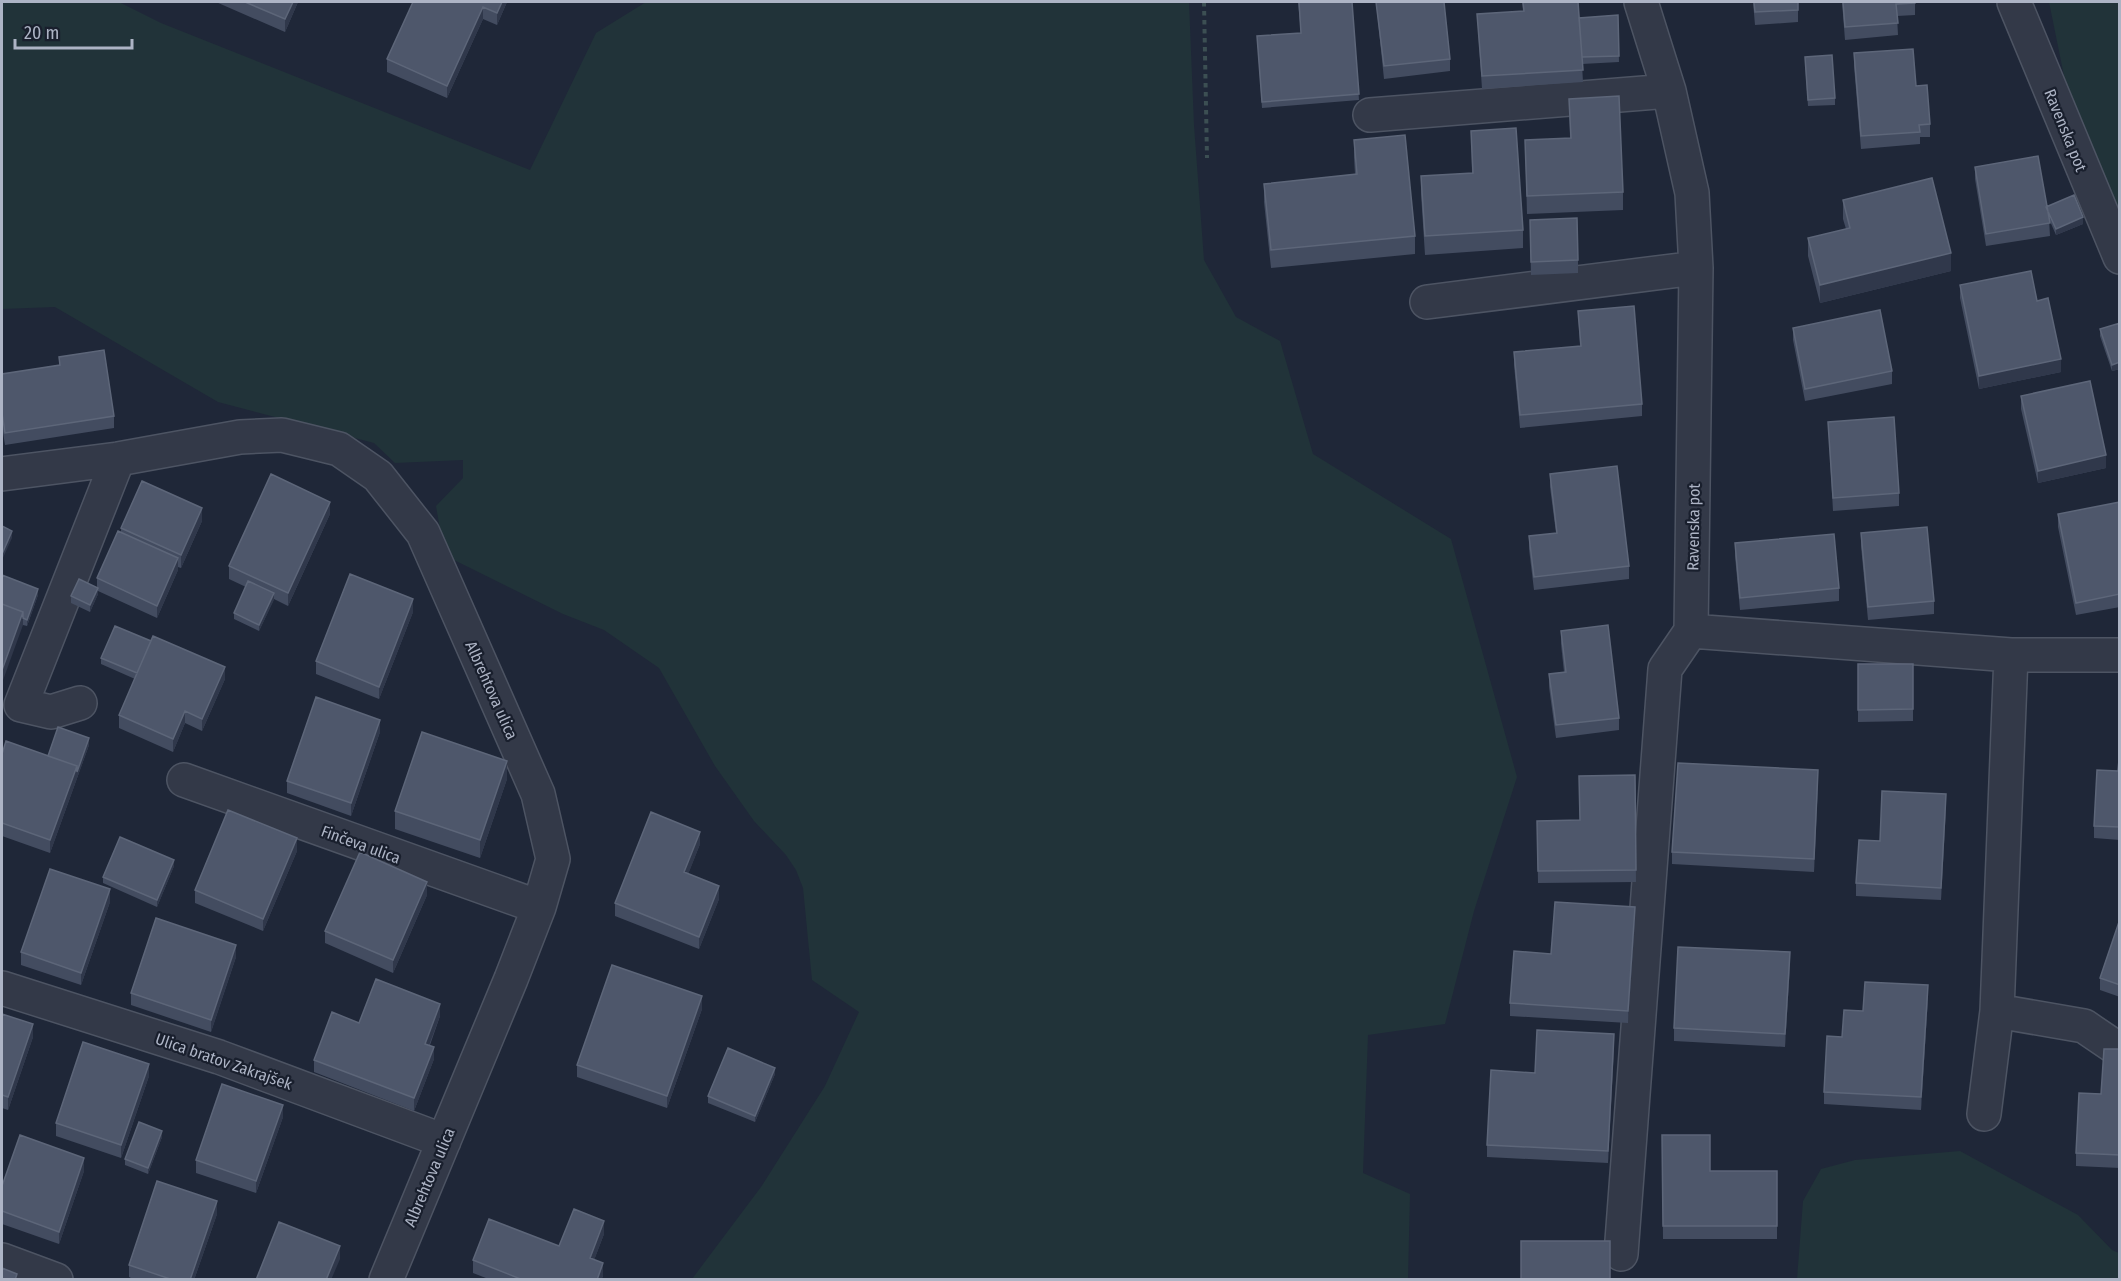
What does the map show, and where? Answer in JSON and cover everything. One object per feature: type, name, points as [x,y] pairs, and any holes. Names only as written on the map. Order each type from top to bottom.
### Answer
[{"type":"street","name":"Ravenska pot","points":[[1641,2],[1669,91],[1692,194],[1696,268],[1691,631]]},
{"type":"street","name":"Ravenska pot","points":[[2014,2],[2120,257]]},
{"type":"street","points":[[1370,115],[1669,91]]},
{"type":"street","points":[[1427,302],[1696,268]]},
{"type":"street","name":"Albrehtova ulica","points":[[2,474],[118,459],[240,437],[282,435],[339,449],[378,476],[423,533],[538,794],[552,859],[539,907],[386,1280]]},
{"type":"street","points":[[80,703],[51,712],[11,710],[118,459]]},
{"type":"street","points":[[1621,1254],[1665,669],[1691,631],[2011,655],[2120,655]]},
{"type":"street","points":[[1984,1114],[1997,1011],[2011,655]]},
{"type":"street","name":"Finčeva ulica","points":[[184,780],[539,907]]},
{"type":"street","name":"Ulica bratov Zakrajšek","points":[[2,988],[219,1057],[444,1141]]},
{"type":"street","points":[[1997,1011],[2084,1026],[2112,1045]]},
{"type":"street","points":[[2,1260],[56,1280]]},
{"type":"path","points":[[1204,2],[1207,158]]},
{"type":"shaded area","points":[[2,2],[119,2],[161,23],[530,170],[596,33],[646,2],[1189,2],[1194,125],[1204,260],[1236,317],[1280,341],[1313,454],[1451,539],[1517,777],[1474,911],[1445,1024],[1368,1035],[1363,1173],[1410,1194],[1408,1279],[692,1279],[761,1187],[825,1086],[859,1012],[812,980],[803,888],[796,870],[786,855],[754,821],[715,766],[659,668],[604,630],[563,614],[454,560],[441,535],[436,506],[463,478],[463,460],[395,463],[374,443],[218,402],[55,307],[2,309]]},
{"type":"shaded area","points":[[2049,2],[2119,2],[2119,213],[2074,125]]},
{"type":"shaded area","points":[[1960,1151],[2078,1215],[2112,1250],[2119,1253],[2119,1279],[1797,1279],[1803,1201],[1821,1169],[1855,1160]]},
{"type":"building","points":[[245,2],[293,2],[285,19]]},
{"type":"building","points":[[413,2],[502,2],[497,13],[483,7],[447,86],[387,59]]},
{"type":"building","points":[[1299,2],[1352,2],[1359,94],[1262,102],[1257,36],[1301,33]]},
{"type":"building","points":[[1376,2],[1444,2],[1450,59],[1384,66]]},
{"type":"building","points":[[1523,2],[1578,2],[1583,70],[1482,76],[1477,14],[1524,11]]},
{"type":"building","points":[[1754,2],[1798,2],[1798,10],[1755,12]]},
{"type":"building","points":[[1843,2],[1915,3],[1896,4],[1898,23],[1845,27]]},
{"type":"building","points":[[1618,15],[1619,56],[1582,57],[1579,18]]},
{"type":"building","points":[[1913,49],[1916,86],[1927,85],[1930,124],[1919,125],[1920,132],[1861,136],[1854,53]]},
{"type":"building","points":[[1832,55],[1835,98],[1808,100],[1805,57]]},
{"type":"building","points":[[1619,96],[1623,192],[1527,196],[1525,140],[1571,138],[1569,99]]},
{"type":"building","points":[[1516,128],[1523,230],[1425,236],[1421,176],[1473,173],[1471,131]]},
{"type":"building","points":[[1405,135],[1415,236],[1271,250],[1264,184],[1357,174],[1354,140]]},
{"type":"building","points":[[2038,156],[2050,223],[1986,234],[1975,167]]},
{"type":"building","points":[[1932,178],[1951,253],[1820,285],[1808,238],[1850,228],[1843,200]]},
{"type":"building","points":[[2074,195],[2083,217],[2056,229],[2046,207]]},
{"type":"building","points":[[1577,218],[1578,260],[1531,262],[1530,220]]},
{"type":"building","points":[[2031,271],[2037,301],[2048,298],[2061,359],[1979,376],[1960,285]]},
{"type":"building","points":[[1634,306],[1642,404],[1520,415],[1514,352],[1581,346],[1578,311]]},
{"type":"building","points":[[1880,310],[1892,371],[1805,389],[1793,328]]},
{"type":"building","points":[[2120,323],[2120,362],[2112,365],[2100,329]]},
{"type":"building","points":[[104,350],[114,416],[5,433],[2,413],[2,374],[60,365],[59,357]]},
{"type":"building","points":[[2090,381],[2106,455],[2038,471],[2021,396]]},
{"type":"building","points":[[1894,417],[1899,493],[1833,498],[1828,422]]},
{"type":"building","points":[[1617,466],[1629,566],[1534,577],[1529,536],[1557,533],[1550,474]]},
{"type":"building","points":[[271,474],[330,502],[288,593],[229,566]]},
{"type":"building","points":[[142,481],[202,508],[181,555],[121,528]]},
{"type":"building","points":[[2120,502],[2120,594],[2076,603],[2058,514]]},
{"type":"building","points":[[2,526],[12,531],[2,554]]},
{"type":"building","points":[[1927,527],[1934,601],[1868,607],[1861,533]]},
{"type":"building","points":[[118,531],[178,558],[157,606],[97,578]]},
{"type":"building","points":[[1834,534],[1839,588],[1740,598],[1735,543]]},
{"type":"building","points":[[350,574],[413,599],[379,687],[316,661]]},
{"type":"building","points":[[2,575],[38,589],[27,620],[23,618],[23,612],[2,604]]},
{"type":"building","points":[[79,579],[98,588],[90,605],[71,596]]},
{"type":"building","points":[[248,581],[274,593],[259,625],[234,613]]},
{"type":"building","points":[[2,604],[23,612],[2,670]]},
{"type":"building","points":[[1608,625],[1619,718],[1556,725],[1549,674],[1566,672],[1561,631]]},
{"type":"building","points":[[115,626],[151,641],[137,673],[101,658]]},
{"type":"building","points":[[153,636],[225,667],[202,719],[185,711],[173,739],[119,715]]},
{"type":"building","points":[[1858,664],[1913,664],[1913,709],[1858,710]]},
{"type":"building","points":[[316,697],[380,720],[351,803],[287,781]]},
{"type":"building","points":[[58,727],[89,738],[77,772],[77,766],[48,756]]},
{"type":"building","points":[[422,732],[507,761],[480,840],[395,811]]},
{"type":"building","points":[[6,741],[77,766],[50,840],[2,823],[2,754]]},
{"type":"building","points":[[2120,748],[2120,827],[2094,826],[2097,770],[2118,771]]},
{"type":"building","points":[[1678,763],[1818,770],[1814,859],[1672,852]]},
{"type":"building","points":[[1635,775],[1636,870],[1538,871],[1537,821],[1580,820],[1579,776]]},
{"type":"building","points":[[1882,791],[1946,794],[1941,888],[1856,883],[1859,840],[1880,841]]},
{"type":"building","points":[[228,810],[297,838],[263,919],[195,890]]},
{"type":"building","points":[[651,812],[700,832],[684,872],[719,886],[699,937],[615,903]]},
{"type":"building","points":[[120,837],[174,860],[157,900],[103,877]]},
{"type":"building","points":[[360,852],[427,882],[393,960],[325,931]]},
{"type":"building","points":[[50,869],[110,889],[81,973],[21,952]]},
{"type":"building","points":[[1555,902],[1635,907],[1628,1011],[1510,1003],[1514,951],[1551,954]]},
{"type":"building","points":[[156,918],[236,945],[211,1020],[131,993]]},
{"type":"building","points":[[2120,919],[2120,985],[2100,978]]},
{"type":"building","points":[[1678,947],[1790,952],[1785,1034],[1674,1028]]},
{"type":"building","points":[[612,965],[702,996],[667,1096],[577,1065]]},
{"type":"building","points":[[376,979],[440,1004],[425,1044],[434,1047],[414,1098],[314,1060],[332,1012],[359,1023]]},
{"type":"building","points":[[1865,982],[1928,985],[1921,1097],[1824,1092],[1827,1036],[1842,1037],[1844,1010],[1863,1011]]},
{"type":"building","points":[[2,1014],[33,1024],[8,1097],[2,1095]]},
{"type":"building","points":[[1537,1030],[1614,1034],[1608,1151],[1487,1145],[1491,1070],[1535,1073]]},
{"type":"building","points":[[83,1042],[149,1064],[121,1145],[56,1123]]},
{"type":"building","points":[[728,1048],[775,1068],[755,1116],[708,1096]]},
{"type":"building","points":[[2104,1049],[2120,1049],[2120,1155],[2076,1153],[2079,1093],[2101,1094]]},
{"type":"building","points":[[222,1084],[283,1105],[256,1181],[196,1160]]},
{"type":"building","points":[[139,1122],[162,1131],[148,1168],[125,1159]]},
{"type":"building","points":[[20,1135],[84,1158],[59,1232],[2,1211],[2,1186]]},
{"type":"building","points":[[1662,1135],[1710,1135],[1710,1171],[1777,1171],[1777,1226],[1663,1226]]},
{"type":"building","points":[[157,1181],[217,1201],[190,1280],[173,1280],[129,1265]]},
{"type":"building","points":[[574,1209],[604,1221],[590,1258],[603,1263],[597,1280],[523,1280],[473,1260],[489,1219],[559,1246]]},
{"type":"building","points":[[279,1222],[340,1246],[326,1280],[256,1280]]},
{"type":"building","points":[[1521,1241],[1610,1241],[1610,1280],[1521,1280]]},
{"type":"building","points":[[2,1268],[17,1274],[15,1280],[2,1280]]}]
